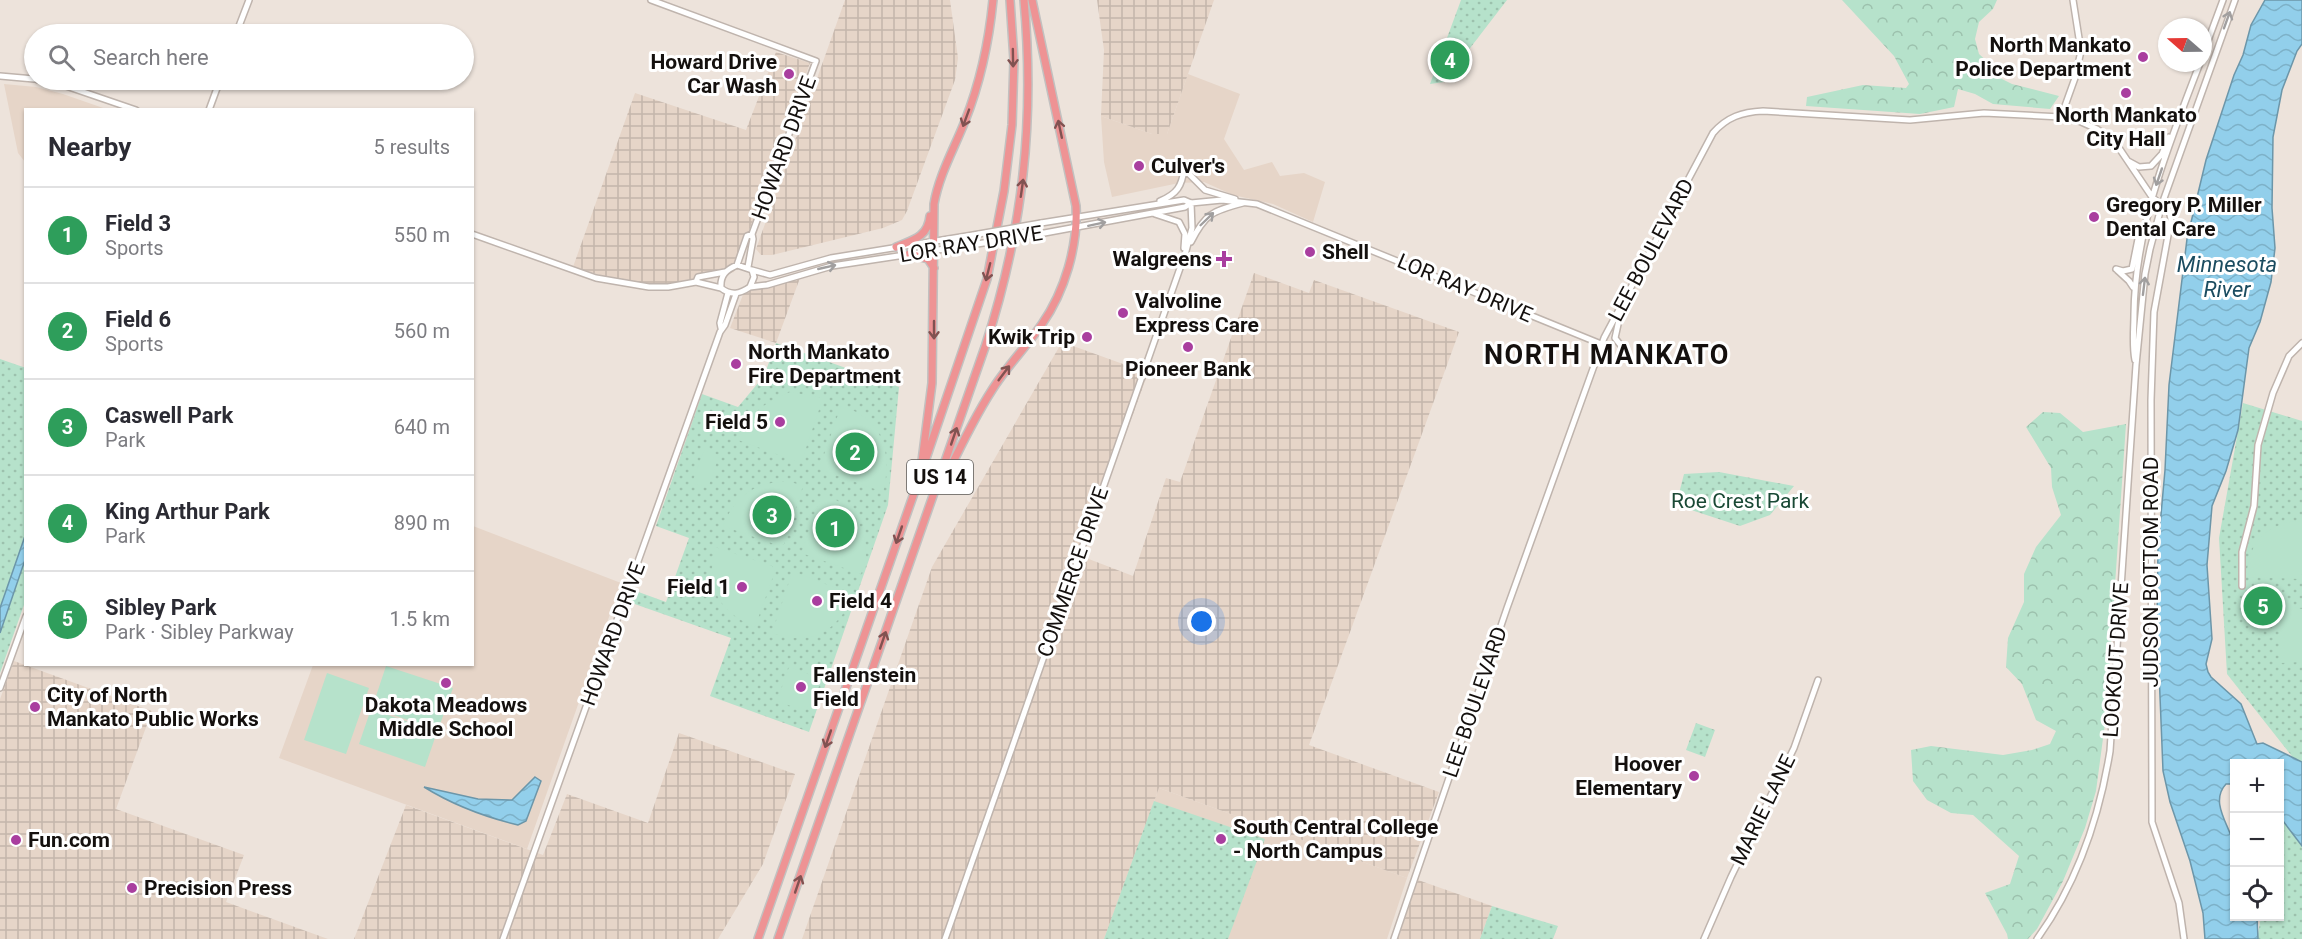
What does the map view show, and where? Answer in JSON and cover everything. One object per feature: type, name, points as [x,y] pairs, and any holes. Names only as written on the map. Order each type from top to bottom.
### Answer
[{"type":"highway","points":[[896,247],[918,238],[926,231],[936,190],[966,119],[979,79],[988,43],[993,0]]},
{"type":"highway","name":"US 14","points":[[756,939],[919,479],[987,279],[1009,159],[1014,95],[1010,0]]},
{"type":"highway","name":"US 14","points":[[778,939],[989,337],[1011,256],[1021,195],[1028,128],[1028,62],[1024,0]]},
{"type":"highway","points":[[926,516],[976,415],[994,387],[1043,323],[1068,268],[1077,216],[1032,0]]},
{"type":"highway","points":[[919,479],[932,383],[935,250],[933,213],[936,190]]},
{"type":"highway","points":[[909,254],[928,259],[934,268]]},
{"type":"street","points":[[240,24],[249,0]]},
{"type":"street","name":"HOWARD DRIVE","points":[[651,0],[816,61],[752,234],[750,269]]},
{"type":"street","points":[[2061,117],[2075,78],[2080,51],[2073,0]]},
{"type":"street","points":[[2212,30],[2223,0]]},
{"type":"street","name":"LOOKOUT DRIVE","points":[[2037,939],[2057,909],[2078,869],[2093,829],[2105,780],[2110,751],[2136,365],[2147,266],[2163,204],[2235,0]]},
{"type":"street","name":"LOOKOUT DRIVE","points":[[2136,365],[2134,291],[2146,219],[2197,72]]},
{"type":"street","points":[[0,76],[24,78]]},
{"type":"street","points":[[77,90],[129,108]]},
{"type":"street","points":[[210,108],[216,90]]},
{"type":"street","points":[[2127,160],[2145,168],[2156,162],[2183,108]]},
{"type":"street","name":"LEE BOULEVARD","points":[[1394,939],[1601,344],[1713,133],[1720,125],[1740,113],[1763,111],[1910,120],[1984,113],[2061,117],[2079,121],[2097,129],[2110,139],[2152,197],[2163,204]]},
{"type":"street","points":[[1152,204],[1175,193],[1183,182],[1184,169],[1205,190],[1248,202]]},
{"type":"street","name":"LOR RAY DRIVE","points":[[750,269],[770,275],[831,258],[1152,204],[1184,200],[1248,202],[1281,212],[1601,344]]},
{"type":"street","name":"LOR RAY DRIVE","points":[[750,287],[767,285],[832,266],[1076,228],[1185,207],[1191,202]]},
{"type":"street","name":"COMMERCE DRIVE","points":[[945,939],[1183,260],[1192,228],[1191,202]]},
{"type":"street","points":[[1183,260],[1200,226],[1209,215],[1220,209],[1248,202]]},
{"type":"street","name":"JUDSON BOTTOM ROAD","points":[[2163,204],[2169,211],[2171,219],[2154,312],[2151,400],[2152,822],[2179,903],[2184,939]]},
{"type":"street","points":[[1150,213],[1174,219],[1183,229],[1185,242],[1183,260]]},
{"type":"street","points":[[2134,291],[2129,280],[2116,269],[2123,272],[2132,269],[2138,237],[2146,219]]},
{"type":"street","name":"HOWARD DRIVE","points":[[737,265],[747,236],[752,234]]},
{"type":"street","points":[[474,235],[612,282],[668,287],[696,282],[736,294],[750,287],[754,277],[750,269],[737,265],[725,272],[698,277],[696,282]]},
{"type":"street","points":[[791,269],[793,276]]},
{"type":"street","points":[[721,288],[720,279],[725,272]]},
{"type":"street","name":"HOWARD DRIVE","points":[[722,328],[720,323],[728,293]]},
{"type":"street","name":"HOWARD DRIVE","points":[[503,939],[736,294]]},
{"type":"street","points":[[1622,347],[1615,338],[1624,301]]},
{"type":"street","points":[[2242,586],[2242,552],[2254,506],[2258,445],[2273,393],[2289,356],[2302,343]]},
{"type":"street","points":[[0,688],[24,621]]},
{"type":"street","name":"MARIE LANE","points":[[1704,939],[1731,876],[1794,748],[1818,680]]},
{"type":"shaded area","points":[[845,0],[950,0],[958,58],[955,80],[902,220],[883,228],[772,255],[761,255],[756,249]]},
{"type":"shaded area","points":[[1097,0],[1214,0],[1167,134],[1152,134],[1101,116],[1104,50]]},
{"type":"shaded area","points":[[776,52],[810,63],[734,272],[672,283],[638,283],[614,279],[573,267],[635,93],[746,130]]},
{"type":"shaded area","points":[[1188,74],[1240,94],[1224,139],[1244,170],[1272,162],[1280,176],[1304,173],[1325,182],[1313,222],[1273,204],[1233,195],[1204,182],[1179,183],[1112,197],[1104,162],[1101,116],[1152,134],[1167,134]]},
{"type":"shaded area","points":[[4,84],[24,86],[24,90],[48,90],[103,108],[24,108],[24,161],[18,153]]},
{"type":"shaded area","points":[[1254,273],[1309,293],[1314,280],[1459,332],[1309,745],[1439,792],[1407,878],[1159,788],[1104,939],[802,939],[932,567],[1062,342],[1148,373],[1081,556],[1133,576],[1166,478],[1180,482]]},
{"type":"shaded area","points":[[800,278],[776,343],[730,328],[746,287]]},
{"type":"shaded area","name":"Dakota Meadows Middle School","points":[[474,526],[621,583],[527,849],[279,758],[313,666],[474,666]]},
{"type":"shaded area","points":[[14,661],[152,711],[116,809],[244,855],[226,902],[328,939],[0,939],[0,699]]},
{"type":"shaded area","points":[[679,733],[795,774],[763,864],[718,939],[354,939],[406,805],[543,855],[567,794],[648,823]]},
{"type":"shaded area","name":"South Central College - North Campus","points":[[1159,788],[1407,878],[1387,939],[1104,939]]},
{"type":"shaded area","points":[[1418,880],[1492,906],[1480,939],[1398,939]]},
{"type":"green space","points":[[1461,0],[1507,0],[1444,82],[1430,84]]},
{"type":"green space","points":[[1842,0],[1997,0],[1993,9],[1979,22],[1975,39],[1979,54],[1990,64],[1996,76],[2012,84],[2059,96],[2050,109],[1993,104],[1975,94],[1958,89],[1954,107],[1920,114],[1806,106],[1807,97],[1863,85],[1906,88],[1909,84],[1894,56]]},
{"type":"green space","points":[[776,343],[899,387],[888,505],[809,732],[710,696],[731,638],[629,602],[633,590],[666,602],[689,538],[656,526],[702,394],[738,407],[764,376]]},
{"type":"green space","points":[[0,359],[24,367],[24,605],[0,673]]},
{"type":"green space","name":"Field 5","points":[[790,392],[823,398],[802,460],[798,462],[738,440],[747,423],[758,410]]},
{"type":"green space","points":[[2243,403],[2302,421],[2302,769],[2227,674],[2219,538]]},
{"type":"green space","points":[[841,406],[867,419],[882,439],[887,464],[883,492],[822,470],[820,466]]},
{"type":"green space","points":[[2043,412],[2060,413],[2083,432],[2126,424],[2106,716],[2096,791],[2085,828],[2063,881],[2037,929],[2028,939],[2008,939],[1985,893],[2010,884],[2019,856],[1973,815],[1951,813],[1927,800],[1913,781],[1911,750],[1931,746],[2003,755],[2050,744],[2056,731],[2036,720],[2022,684],[2006,667],[2008,638],[2024,602],[2024,574],[2036,547],[2061,515],[2052,487],[2051,468],[2026,427]]},
{"type":"green space","points":[[704,450],[719,455],[708,488],[692,483]]},
{"type":"green space","name":"Roe Crest Park","points":[[1719,472],[1794,486],[1770,515],[1740,526],[1676,505],[1684,474]]},
{"type":"green space","points":[[791,482],[803,486],[784,544],[780,546],[723,526],[732,508],[744,495],[760,486]]},
{"type":"green space","points":[[822,493],[834,498],[844,506],[860,525],[866,548],[861,574],[804,554],[802,551]]},
{"type":"green space","points":[[2294,521],[2302,522],[2302,574],[2299,579],[2246,577],[2250,555],[2259,539],[2273,528]]},
{"type":"green space","name":"Field 1","points":[[715,547],[772,566],[775,571],[755,627],[731,613],[717,596],[712,574]]},
{"type":"green space","name":"Field 4","points":[[797,573],[854,595],[847,608],[831,627],[811,637],[787,637],[772,633],[791,576]]},
{"type":"green space","points":[[2281,605],[2302,609],[2302,662],[2281,663],[2279,659]]},
{"type":"green space","points":[[386,666],[453,688],[438,730],[372,708]]},
{"type":"green space","name":"Fallenstein Field","points":[[789,667],[822,679],[814,699],[808,706],[796,708],[777,701]]},
{"type":"green space","points":[[327,673],[369,688],[346,754],[304,740]]},
{"type":"green space","points":[[371,709],[437,732],[425,767],[359,744]]},
{"type":"green space","points":[[1696,723],[1715,730],[1705,757],[1686,750]]},
{"type":"green space","points":[[1154,801],[1265,839],[1228,939],[1104,939]]},
{"type":"green space","points":[[2284,802],[2302,832],[2302,939],[2257,939],[2260,921],[2284,921]]},
{"type":"green space","points":[[1492,906],[1558,926],[1553,939],[1480,939]]},
{"type":"water","name":"Minnesota River","points":[[2265,0],[2302,0],[2302,44],[2282,90],[2273,137],[2272,208],[2275,248],[2271,282],[2260,322],[2249,348],[2238,430],[2226,471],[2212,506],[2207,565],[2212,639],[2206,664],[2211,677],[2241,704],[2257,744],[2263,743],[2302,762],[2302,846],[2284,822],[2284,759],[2230,759],[2230,784],[2226,784],[2221,791],[2220,806],[2230,833],[2230,921],[2257,921],[2258,939],[2205,939],[2203,913],[2190,861],[2170,802],[2163,771],[2157,621],[2158,548],[2169,385],[2187,239],[2206,160],[2234,75],[2243,55],[2251,25]]},
{"type":"water","points":[[24,539],[24,563],[0,633],[0,608]]},
{"type":"water","points":[[535,777],[541,781],[526,821],[518,825],[469,810],[424,787],[478,799],[512,800]]},
{"type":"place","name":"North Mankato Police Department","points":[[2143,57]]},
{"type":"place","name":"King Arthur Park","points":[[1450,60]]},
{"type":"place","name":"Howard Drive Car Wash","points":[[789,74]]},
{"type":"place","name":"North Mankato City Hall","points":[[2126,93]]},
{"type":"place","name":"Culver's","points":[[1139,166]]},
{"type":"place","name":"Gregory P. Miller Dental Care","points":[[2094,217]]},
{"type":"place","name":"Shell","points":[[1310,252]]},
{"type":"place","name":"Walgreens","points":[[1224,259]]},
{"type":"place","name":"Valvoline Express Care","points":[[1123,313]]},
{"type":"place","name":"Kwik Trip","points":[[1087,337]]},
{"type":"place","name":"Pioneer Bank","points":[[1188,347]]},
{"type":"place","name":"North Mankato Fire Department","points":[[736,364]]},
{"type":"place","name":"Field 5","points":[[780,422]]},
{"type":"place","name":"Field 6","points":[[855,452]]},
{"type":"place","name":"Caswell Park","points":[[772,515]]},
{"type":"place","name":"Field 3","points":[[835,528]]},
{"type":"place","name":"Field 1","points":[[742,587]]},
{"type":"place","name":"Field 4","points":[[817,601]]},
{"type":"place","name":"Sibley Park","points":[[2263,606]]},
{"type":"place","name":"Dakota Meadows Middle School","points":[[446,683]]},
{"type":"place","name":"Fallenstein Field","points":[[801,687]]},
{"type":"place","name":"City of North Mankato Public Works","points":[[35,707]]},
{"type":"place","name":"Hoover Elementary","points":[[1694,776]]},
{"type":"place","name":"South Central College - North Campus","points":[[1221,839]]},
{"type":"place","name":"Fun.com","points":[[16,840]]},
{"type":"place","name":"Precision Press","points":[[132,888]]},
{"type":"district","name":"NORTH MANKATO","points":[[1607,355]]}]
